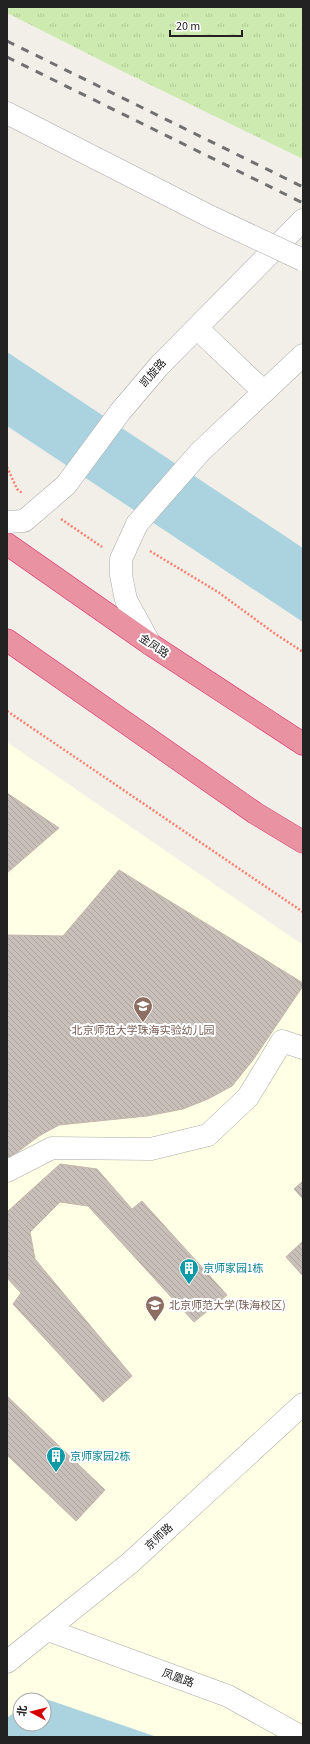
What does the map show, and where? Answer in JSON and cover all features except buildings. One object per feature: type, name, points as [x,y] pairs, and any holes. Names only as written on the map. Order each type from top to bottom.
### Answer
[{"type":"highway","name":"金凤路","points":[[7,544],[150,644],[303,744]]},
{"type":"highway","points":[[7,640],[255,813],[303,842]]},
{"type":"street","points":[[7,113],[210,218],[303,260]]},
{"type":"street","name":"凯旋路","points":[[7,522],[24,521],[66,485],[120,412],[159,366],[303,220]]},
{"type":"street","points":[[196,328],[264,392]]},
{"type":"street","points":[[150,644],[126,600],[121,574],[120,559],[137,524],[200,452],[303,355]]},
{"type":"street","points":[[255,813],[303,854]]},
{"type":"street","points":[[7,1171],[52,1148],[151,1149],[208,1135],[248,1096],[282,1041],[303,1048]]},
{"type":"street","name":"京师路","points":[[7,1662],[130,1563],[303,1404]]},
{"type":"street","name":"凤凰路","points":[[48,1630],[228,1696],[302,1737]]},
{"type":"path","points":[[7,467],[17,489],[120,559],[145,548],[218,592],[303,652]]},
{"type":"path","points":[[7,711],[303,912]]},
{"type":"shaded area","name":"北京师范大学(珠海校区)","points":[[7,742],[303,945],[303,1737],[7,1737]]},
{"type":"green space","points":[[7,7],[303,7],[303,159],[7,13]]},
{"type":"water","points":[[7,352],[303,548],[303,622],[7,426]]},
{"type":"water","points":[[52,1701],[157,1737],[7,1737],[7,1718],[12,1714],[12,1732],[52,1732]]},
{"type":"railway","points":[[7,41],[303,187]]},
{"type":"railway","points":[[7,57],[303,203]]},
{"type":"place","name":"北京师范大学珠海实验幼儿园","points":[[143,1023]]},
{"type":"place","name":"京师家园1栋","points":[[189,1285]]},
{"type":"place","name":"北京师范大学(珠海校区)","points":[[155,1322]]},
{"type":"place","name":"京师家园2栋","points":[[56,1473]]}]
